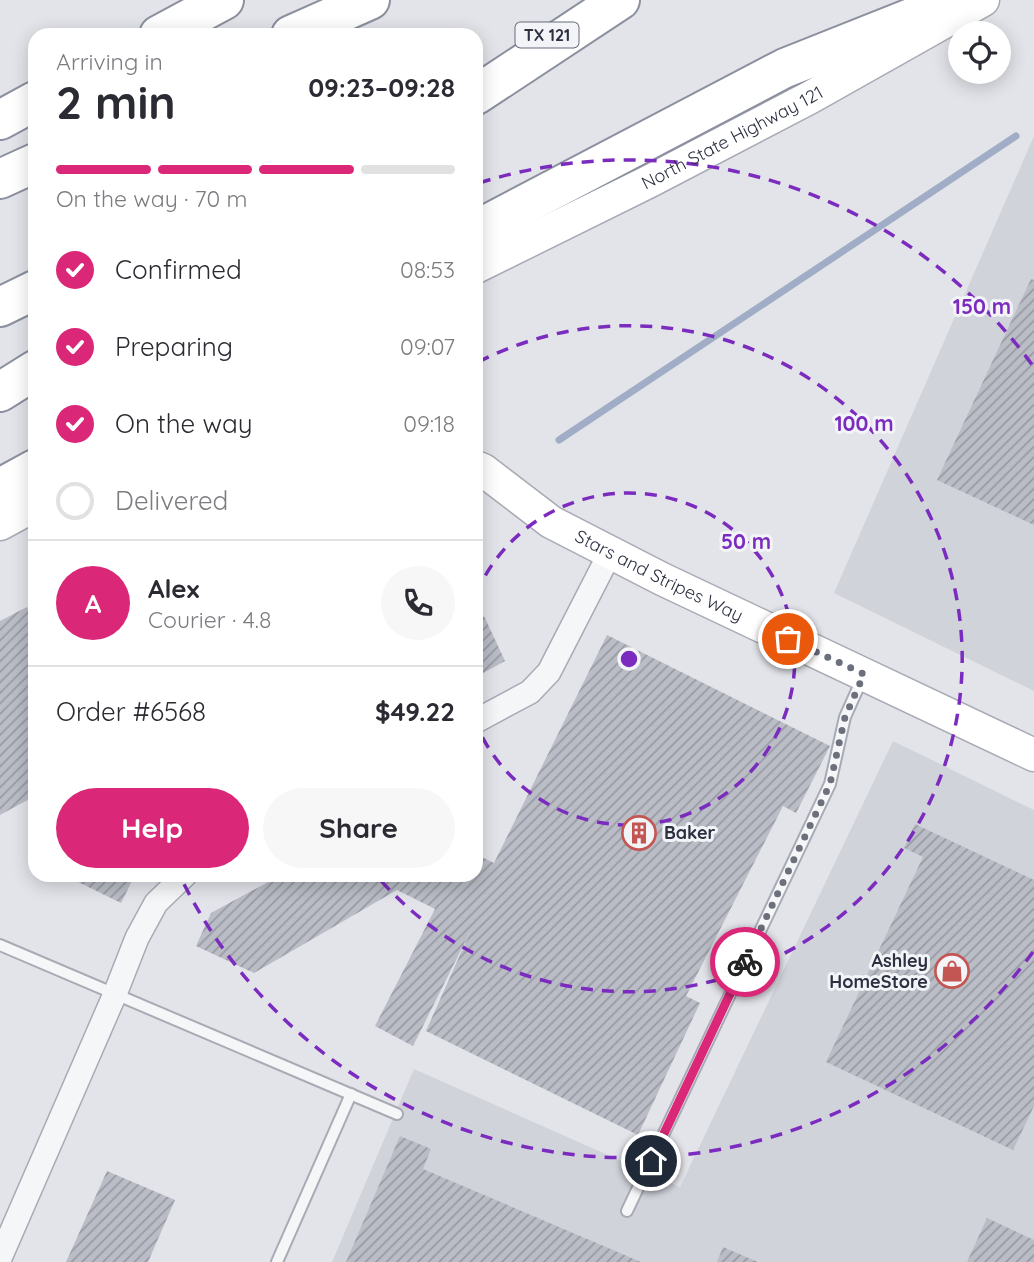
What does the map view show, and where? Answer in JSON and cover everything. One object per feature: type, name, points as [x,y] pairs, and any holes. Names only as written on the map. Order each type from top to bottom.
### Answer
[{"type":"highway","points":[[172,28],[224,0]]},
{"type":"highway","points":[[307,28],[370,0]]},
{"type":"highway","points":[[483,90],[619,0]]},
{"type":"highway","name":"TX 121","points":[[483,68],[619,0]]},
{"type":"highway","points":[[483,225],[785,68],[956,0]]},
{"type":"highway","points":[[0,120],[28,105]]},
{"type":"highway","points":[[0,179],[28,166]]},
{"type":"highway","points":[[0,307],[28,293]]},
{"type":"highway","points":[[0,392],[28,374]]},
{"type":"highway","points":[[0,488],[28,473]]},
{"type":"street","name":"North State Highway 121","points":[[483,263],[736,136],[983,0]]},
{"type":"street","name":"Stars and Stripes Way","points":[[483,468],[551,522],[610,553],[1034,755]]},
{"type":"street","points":[[0,524],[28,509]]},
{"type":"street","points":[[483,717],[530,692],[549,672],[610,553]]},
{"type":"street","points":[[0,1258],[137,938],[156,903],[178,882]]},
{"type":"lane","points":[[627,1211],[830,784],[845,717],[864,674]]},
{"type":"lane","points":[[0,945],[397,1114]]},
{"type":"lane","points":[[276,1262],[351,1094]]},
{"type":"shaded area","points":[[1034,136],[1034,691],[834,593]]},
{"type":"shaded area","points":[[893,741],[1034,810],[1034,1262],[332,1262],[414,1069],[680,1187]]},
{"type":"building","points":[[1031,279],[1034,280],[1034,525],[937,480]]},
{"type":"building","points":[[27,607],[28,609],[28,800],[0,815],[0,621]]},
{"type":"building","points":[[483,616],[505,661],[483,673]]},
{"type":"building","name":"Baker","points":[[607,635],[830,746],[796,813],[783,806],[686,996],[700,1003],[638,1135],[426,1031],[471,930],[413,1046],[375,1026],[435,909],[397,890],[254,973],[196,946],[211,913],[268,882],[483,882],[483,858],[494,863]]},
{"type":"building","name":"Ashley HomeStore","points":[[915,824],[1034,880],[1034,1106],[1013,1150],[826,1062],[923,857],[904,848]]},
{"type":"building","points":[[78,882],[132,882],[121,903]]},
{"type":"building","points":[[400,1136],[431,1149],[423,1169],[641,1262],[346,1262]]},
{"type":"building","points":[[107,1171],[175,1200],[148,1262],[66,1262]]},
{"type":"building","points":[[987,1218],[1034,1240],[1034,1262],[967,1262]]},
{"type":"building","points":[[723,1247],[758,1262],[717,1262]]},
{"type":"waterway","points":[[559,440],[1016,136]]},
{"type":"way so far","points":[[745,962],[830,784],[845,717],[864,674],[788,639]]},
{"type":"place","name":"Baker","points":[[639,833]]},
{"type":"place","name":"Ashley HomeStore","points":[[952,971]]},
{"type":"route","points":[[651,1161],[745,962]]}]
